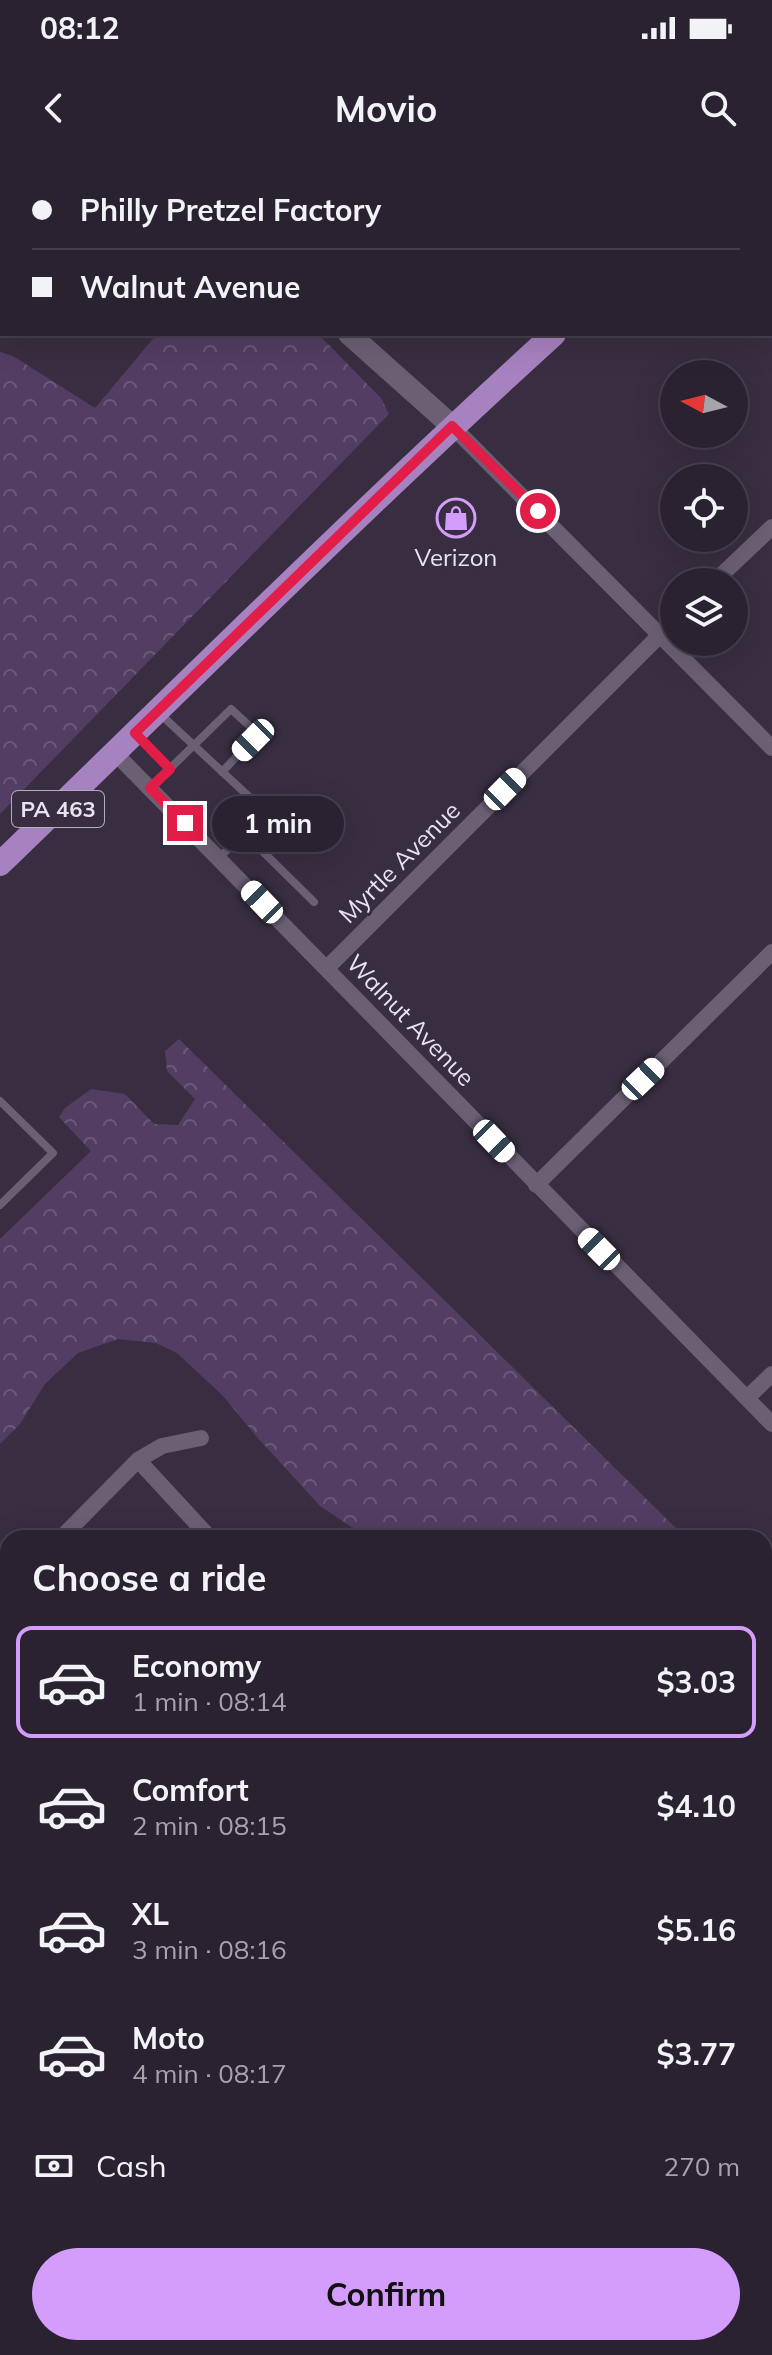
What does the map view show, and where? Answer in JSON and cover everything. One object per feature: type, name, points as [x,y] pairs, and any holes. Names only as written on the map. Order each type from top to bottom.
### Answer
[{"type":"main road","name":"PA 463","points":[[0,864],[452,426],[552,336]]},
{"type":"street","points":[[351,336],[452,426],[660,632]]},
{"type":"street","points":[[729,568],[772,527]]},
{"type":"street","name":"Myrtle Avenue","points":[[327,968],[660,634]]},
{"type":"street","points":[[683,656],[772,748]]},
{"type":"street","name":"Walnut Avenue","points":[[115,753],[772,1424]]},
{"type":"street","points":[[536,1185],[772,952]]},
{"type":"street","points":[[747,1398],[772,1374]]},
{"type":"street","points":[[69,1530],[138,1460],[162,1446],[201,1438]]},
{"type":"street","points":[[138,1460],[203,1530]]},
{"type":"lane","points":[[150,788],[227,710],[235,711],[255,731],[256,736],[222,772]]},
{"type":"lane","points":[[157,711],[259,806],[261,813],[219,858]]},
{"type":"lane","points":[[135,733],[170,769]]},
{"type":"lane","points":[[244,833],[314,902]]},
{"type":"lane","points":[[0,1101],[53,1153],[0,1205]]},
{"type":"green space","points":[[155,336],[320,336],[381,398],[389,414],[0,814],[0,352],[13,356],[95,408]]},
{"type":"green space","points":[[179,1039],[678,1530],[356,1530],[320,1506],[223,1396],[177,1353],[156,1343],[118,1339],[78,1353],[45,1384],[20,1424],[0,1444],[0,1239],[91,1151],[59,1117],[65,1108],[91,1089],[125,1094],[154,1124],[178,1125],[195,1099],[167,1071],[165,1051]]},
{"type":"place","name":"Verizon","points":[[456,518]]},
{"type":"route","points":[[185,823],[150,788],[170,769],[135,733],[452,426],[538,511]]}]
